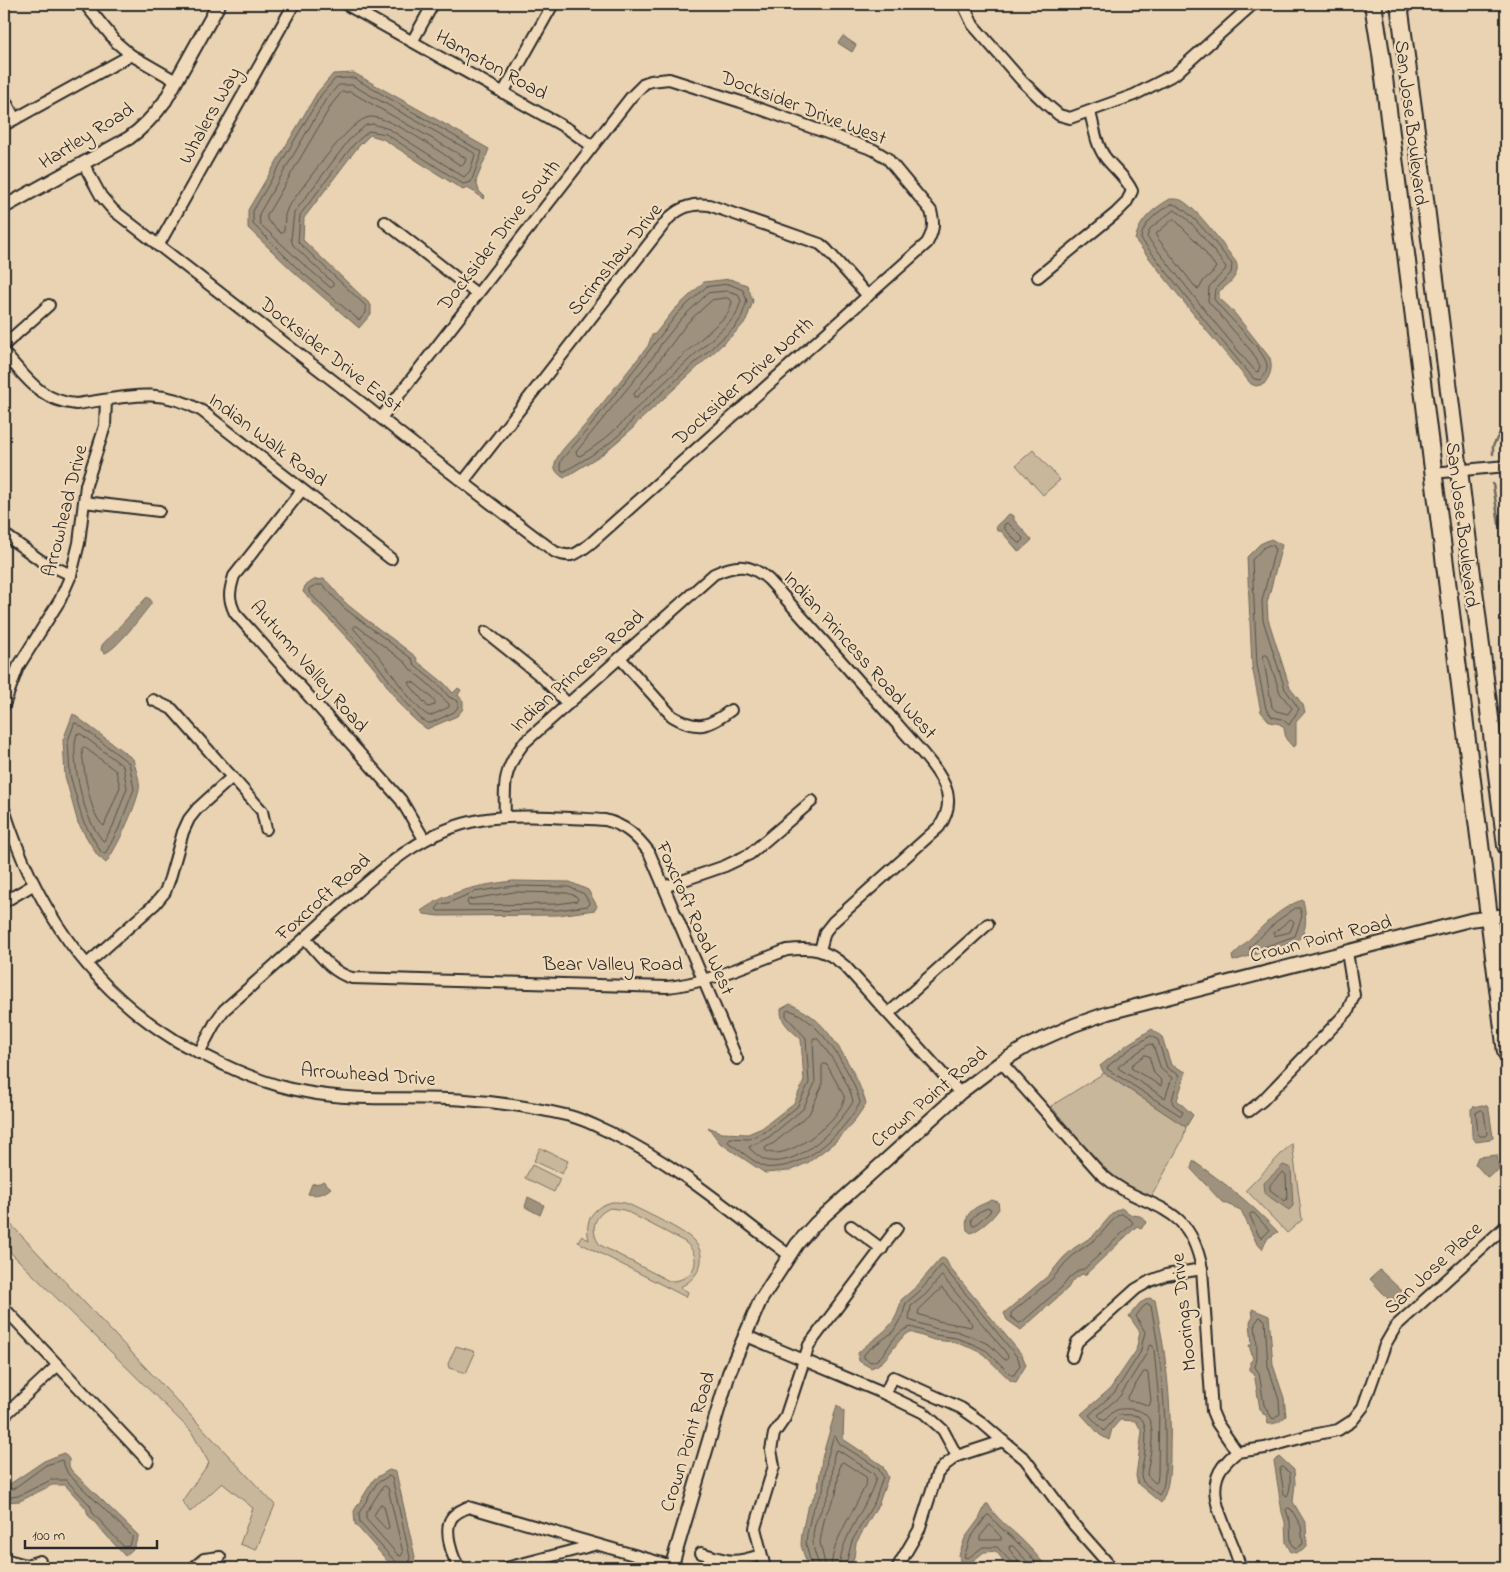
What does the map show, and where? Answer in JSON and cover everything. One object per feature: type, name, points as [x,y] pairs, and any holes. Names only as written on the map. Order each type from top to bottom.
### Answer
[{"type":"main road","name":"San Jose Boulevard","points":[[1373,4],[1506,1052]]},
{"type":"main road","name":"San Jose Boulevard","points":[[1399,4],[1506,846]]},
{"type":"main road","points":[[1393,153],[1413,172],[1422,175]]},
{"type":"main road","points":[[1399,201],[1413,210],[1429,230]]},
{"type":"main road","points":[[1460,683],[1475,701],[1489,709]]},
{"type":"main road","points":[[1463,712],[1477,722],[1493,740]]},
{"type":"street","points":[[85,4],[117,43],[131,55],[176,81]]},
{"type":"street","name":"Hartley Road","points":[[4,207],[130,138],[144,127],[155,116],[219,4]]},
{"type":"street","name":"Whalers Way","points":[[158,246],[294,4]]},
{"type":"street","name":"Hampton Road","points":[[345,4],[568,129],[592,146]]},
{"type":"street","points":[[412,42],[433,4]]},
{"type":"street","points":[[503,93],[553,4]]},
{"type":"street","points":[[963,4],[973,26],[1045,103],[1064,117],[1075,117],[1134,95],[1175,74],[1253,4]]},
{"type":"street","points":[[4,125],[131,55]]},
{"type":"street","name":"Docksider Drive West","points":[[651,81],[669,79],[741,102],[874,150],[887,158],[928,206],[934,220],[933,230]]},
{"type":"street","name":"Docksider Drive South","points":[[381,418],[630,97],[651,81]]},
{"type":"street","points":[[4,98],[15,119]]},
{"type":"street","points":[[1038,277],[1116,213],[1126,202],[1132,191],[1126,180],[1104,157],[1099,148],[1090,112]]},
{"type":"street","name":"Docksider Drive East","points":[[83,163],[106,204],[158,246],[554,552],[563,555],[573,555]]},
{"type":"street","name":"Scrimshaw Drive","points":[[463,482],[669,218],[688,205],[710,205],[820,244],[868,296]]},
{"type":"street","points":[[385,222],[477,294]]},
{"type":"street","name":"Docksider Drive North","points":[[573,555],[591,543],[927,243],[933,230]]},
{"type":"street","points":[[4,345],[49,305]]},
{"type":"street","name":"Indian Walk Road","points":[[4,353],[34,386],[52,399],[65,403],[76,404],[146,395],[161,396],[189,404],[202,412],[391,560]]},
{"type":"street","name":"Arrowhead Drive","points":[[4,706],[18,667],[60,600],[71,575],[79,543],[90,472],[103,438],[106,400]]},
{"type":"street","points":[[1433,474],[1506,466]]},
{"type":"street","name":"Autumn Valley Road","points":[[302,490],[234,576],[230,589],[230,602],[235,613],[401,800],[424,839]]},
{"type":"street","points":[[84,502],[159,511]]},
{"type":"street","points":[[4,534],[40,560],[71,575]]},
{"type":"street","name":"Indian Princess Road West","points":[[714,574],[726,568],[739,566],[752,568],[769,580],[925,756],[947,791],[949,808],[946,818],[939,827],[833,922],[826,932],[820,950]]},
{"type":"street","name":"Indian Princess Road","points":[[505,817],[504,783],[514,756],[524,743],[714,574]]},
{"type":"street","points":[[486,632],[542,677],[568,704]]},
{"type":"street","points":[[620,658],[672,716],[682,723],[694,726],[707,725],[718,721],[731,710]]},
{"type":"street","points":[[153,700],[172,709],[262,811],[266,829]]},
{"type":"street","points":[[87,964],[155,904],[165,892],[183,832],[189,819],[197,809],[232,777]]},
{"type":"street","points":[[664,887],[725,866],[750,854],[812,801]]},
{"type":"street","name":"Arrowhead Drive","points":[[4,810],[14,844],[33,885],[55,922],[87,964],[113,993],[139,1016],[173,1039],[244,1074],[305,1092],[360,1097],[466,1100],[572,1116],[644,1149],[684,1175],[789,1255]]},
{"type":"street","name":"Foxcroft Road","points":[[199,1053],[224,1010],[391,862],[424,839],[456,826],[479,820],[505,817]]},
{"type":"street","name":"Foxcroft Road West","points":[[505,817],[605,820],[628,829],[639,838],[650,852],[737,1060]]},
{"type":"street","points":[[4,902],[33,885]]},
{"type":"street","name":"Crown Point Road","points":[[671,1567],[730,1373],[744,1335],[760,1301],[789,1255],[815,1224],[960,1093],[1002,1062],[1040,1040],[1108,1013],[1470,920],[1506,915]]},
{"type":"street","points":[[889,1013],[988,924]]},
{"type":"street","name":"Bear Valley Road","points":[[305,938],[334,971],[352,978],[667,987],[682,986],[702,980],[787,950],[802,948],[820,950],[834,956],[845,966],[960,1093]]},
{"type":"street","points":[[1249,1111],[1288,1075],[1348,1011],[1354,995],[1347,952]]},
{"type":"street","name":"Moorings Drive","points":[[1002,1062],[1101,1174],[1125,1192],[1159,1206],[1179,1220],[1194,1240],[1202,1269],[1212,1411],[1217,1423],[1237,1452]]},
{"type":"street","points":[[851,1226],[882,1249]]},
{"type":"street","name":"San Jose Place","points":[[1237,1452],[1265,1448],[1307,1436],[1338,1430],[1352,1421],[1363,1407],[1385,1346],[1396,1326],[1506,1226]]},
{"type":"street","points":[[765,1568],[754,1528],[774,1466],[771,1450],[774,1434],[785,1418],[810,1345],[897,1228]]},
{"type":"street","points":[[1072,1357],[1077,1342],[1136,1288],[1150,1280],[1166,1275],[1202,1269]]},
{"type":"street","points":[[4,1308],[148,1461]]},
{"type":"street","points":[[744,1335],[885,1394],[924,1413],[943,1430],[957,1456]]},
{"type":"street","points":[[4,1416],[58,1366]]},
{"type":"street","points":[[885,1394],[893,1378],[961,1408],[981,1422],[1025,1459],[1074,1525],[1112,1568]]},
{"type":"street","points":[[897,1568],[919,1530],[937,1474],[957,1456],[1002,1441]]},
{"type":"street","points":[[1237,1452],[1222,1467],[1217,1479],[1215,1492],[1217,1504],[1240,1568]]},
{"type":"street","points":[[461,1568],[458,1566],[452,1551],[448,1529],[451,1518],[458,1512],[468,1508],[671,1567]]},
{"type":"street","points":[[506,1568],[595,1544]]},
{"type":"street","points":[[701,1553],[730,1562],[740,1562],[761,1556]]},
{"type":"street","points":[[193,1568],[204,1559],[220,1557]]},
{"type":"street","points":[[4,1559],[26,1565],[40,1561]]},
{"type":"shaded area","points":[[1033,450],[1060,480],[1043,495],[1016,465]]},
{"type":"shaded area","points":[[1104,1073],[1186,1127],[1183,1139],[1150,1199],[1122,1185],[1097,1162],[1051,1106]]},
{"type":"shaded area","points":[[1292,1143],[1302,1220],[1287,1233],[1246,1190]]},
{"type":"shaded area","points":[[540,1148],[568,1161],[562,1174],[534,1161]]},
{"type":"shaded area","points":[[532,1165],[560,1179],[554,1192],[525,1178]]},
{"type":"shaded area","points":[[622,1202],[628,1204],[672,1226],[693,1240],[701,1253],[701,1260],[697,1273],[680,1287],[688,1292],[686,1297],[578,1242],[581,1236],[589,1240],[589,1221],[595,1211],[605,1204]],"holes":[[[610,1208],[624,1210],[685,1242],[694,1255],[694,1268],[690,1274],[684,1278],[669,1281],[600,1245],[594,1229],[597,1219]]]},
{"type":"shaded area","points":[[4,1217],[275,1505],[256,1550],[240,1544],[253,1508],[222,1483],[190,1512],[182,1501],[209,1463],[191,1431],[4,1246]]},
{"type":"shaded area","points":[[456,1346],[475,1353],[466,1373],[449,1368],[448,1364]]},
{"type":"water","points":[[843,36],[856,45],[852,52],[838,43]]},
{"type":"water","points":[[354,73],[489,149],[476,181],[479,191],[485,197],[483,199],[467,188],[463,190],[383,139],[370,135],[357,148],[304,218],[303,240],[371,305],[371,314],[359,328],[295,273],[248,228],[248,210],[317,93],[333,74]]},
{"type":"water","points":[[1170,199],[1181,200],[1188,205],[1210,228],[1236,262],[1237,271],[1227,286],[1219,291],[1219,298],[1232,310],[1270,358],[1270,372],[1264,384],[1256,386],[1251,384],[1135,240],[1143,221]]},
{"type":"water","points":[[730,279],[747,285],[753,301],[746,321],[604,453],[564,478],[560,475],[556,470],[555,463],[560,453],[586,424],[648,346],[652,335],[655,334],[674,310],[704,282]]},
{"type":"water","points":[[1009,514],[1014,516],[1014,520],[1032,540],[1019,552],[1001,531],[997,531],[996,526]]},
{"type":"water","points":[[1271,539],[1282,545],[1267,603],[1268,619],[1290,688],[1303,705],[1305,712],[1296,722],[1296,745],[1293,747],[1286,739],[1284,728],[1280,724],[1270,722],[1261,712],[1252,666],[1247,557],[1260,544]]},
{"type":"water","points":[[324,579],[348,605],[416,657],[418,662],[444,683],[453,693],[458,688],[461,690],[458,695],[463,701],[463,709],[457,716],[427,729],[410,715],[369,662],[303,592],[305,586],[314,580]]},
{"type":"water","points":[[147,597],[151,600],[151,604],[129,631],[110,650],[105,653],[101,650],[102,645]]},
{"type":"water","points":[[73,714],[133,759],[139,779],[139,790],[134,807],[106,863],[97,855],[78,823],[65,776],[63,740]]},
{"type":"water","points":[[513,881],[570,882],[588,890],[597,906],[595,910],[558,915],[438,916],[424,914],[421,911],[442,898],[465,890]]},
{"type":"water","points":[[1303,900],[1306,917],[1305,928],[1296,942],[1233,961],[1232,956],[1265,924],[1284,909]]},
{"type":"water","points":[[790,1004],[819,1022],[836,1043],[858,1081],[866,1104],[852,1124],[835,1142],[809,1162],[789,1171],[765,1173],[720,1143],[708,1127],[722,1133],[748,1134],[762,1128],[794,1103],[804,1081],[801,1039],[787,1026],[781,1014],[781,1009]]},
{"type":"water","points":[[1152,1029],[1162,1037],[1171,1065],[1186,1072],[1177,1100],[1193,1115],[1186,1127],[1104,1073],[1100,1066],[1128,1044]]},
{"type":"water","points":[[1482,1105],[1487,1106],[1489,1110],[1493,1137],[1490,1140],[1476,1142],[1472,1136],[1471,1109]]},
{"type":"water","points":[[1497,1155],[1499,1170],[1487,1177],[1475,1164],[1478,1157]]},
{"type":"water","points":[[1193,1161],[1238,1194],[1278,1232],[1268,1238],[1262,1249],[1256,1242],[1241,1210],[1222,1202],[1191,1169]]},
{"type":"water","points":[[1283,1165],[1291,1168],[1293,1206],[1289,1210],[1265,1194],[1264,1183]]},
{"type":"water","points":[[323,1181],[331,1188],[320,1194],[308,1194],[312,1184]]},
{"type":"water","points":[[528,1197],[544,1205],[540,1215],[525,1207]]},
{"type":"water","points":[[992,1200],[998,1202],[999,1209],[979,1229],[971,1233],[967,1230],[966,1223],[969,1214],[976,1207]]},
{"type":"water","points":[[1121,1208],[1132,1215],[1140,1216],[1147,1222],[1141,1228],[1137,1226],[1085,1275],[1082,1274],[1072,1281],[1068,1288],[1021,1330],[1007,1320],[1004,1313],[1049,1275],[1074,1248],[1093,1236],[1113,1213]]},
{"type":"water","points":[[943,1258],[1022,1355],[1026,1365],[1016,1382],[1011,1381],[983,1354],[971,1348],[954,1342],[934,1340],[910,1332],[877,1365],[871,1368],[859,1361],[858,1353],[890,1325],[895,1318],[901,1300]]},
{"type":"water","points":[[1380,1270],[1404,1293],[1393,1304],[1370,1279]]},
{"type":"water","points":[[1149,1298],[1155,1300],[1159,1319],[1165,1356],[1170,1412],[1169,1477],[1161,1503],[1138,1484],[1136,1476],[1142,1432],[1136,1421],[1120,1420],[1112,1429],[1109,1440],[1100,1435],[1081,1414],[1110,1389],[1136,1351],[1140,1332],[1129,1316],[1140,1303]]},
{"type":"water","points":[[1252,1309],[1269,1316],[1273,1365],[1284,1398],[1286,1416],[1273,1424],[1268,1424],[1266,1415],[1260,1409],[1254,1373],[1250,1370],[1250,1362],[1253,1359],[1249,1345],[1252,1345],[1250,1322],[1253,1317]]},
{"type":"water","points":[[837,1405],[844,1411],[843,1439],[882,1465],[888,1477],[879,1503],[856,1543],[850,1568],[808,1568],[801,1545],[802,1533],[807,1509],[818,1489],[822,1458]]},
{"type":"water","points":[[64,1453],[69,1459],[71,1470],[138,1535],[133,1549],[125,1556],[88,1515],[86,1508],[65,1485],[52,1485],[20,1501],[4,1502],[4,1483],[10,1484],[44,1461]]},
{"type":"water","points":[[1280,1457],[1294,1470],[1293,1502],[1306,1524],[1307,1547],[1296,1553],[1291,1552],[1286,1543],[1285,1522],[1274,1461]]},
{"type":"water","points":[[389,1470],[396,1472],[415,1557],[411,1568],[400,1568],[391,1565],[355,1524],[354,1511],[374,1479]]},
{"type":"water","points":[[986,1504],[1048,1568],[1009,1568],[996,1551],[984,1552],[965,1567],[960,1561],[959,1555],[965,1538],[979,1519]]},
{"type":"waterway","points":[[1493,454],[1493,446],[1506,421]]},
{"type":"waterway","points":[[1493,484],[1499,524]]},
{"type":"waterway","points":[[1502,590],[1501,584],[1505,578],[1505,570]]}]
